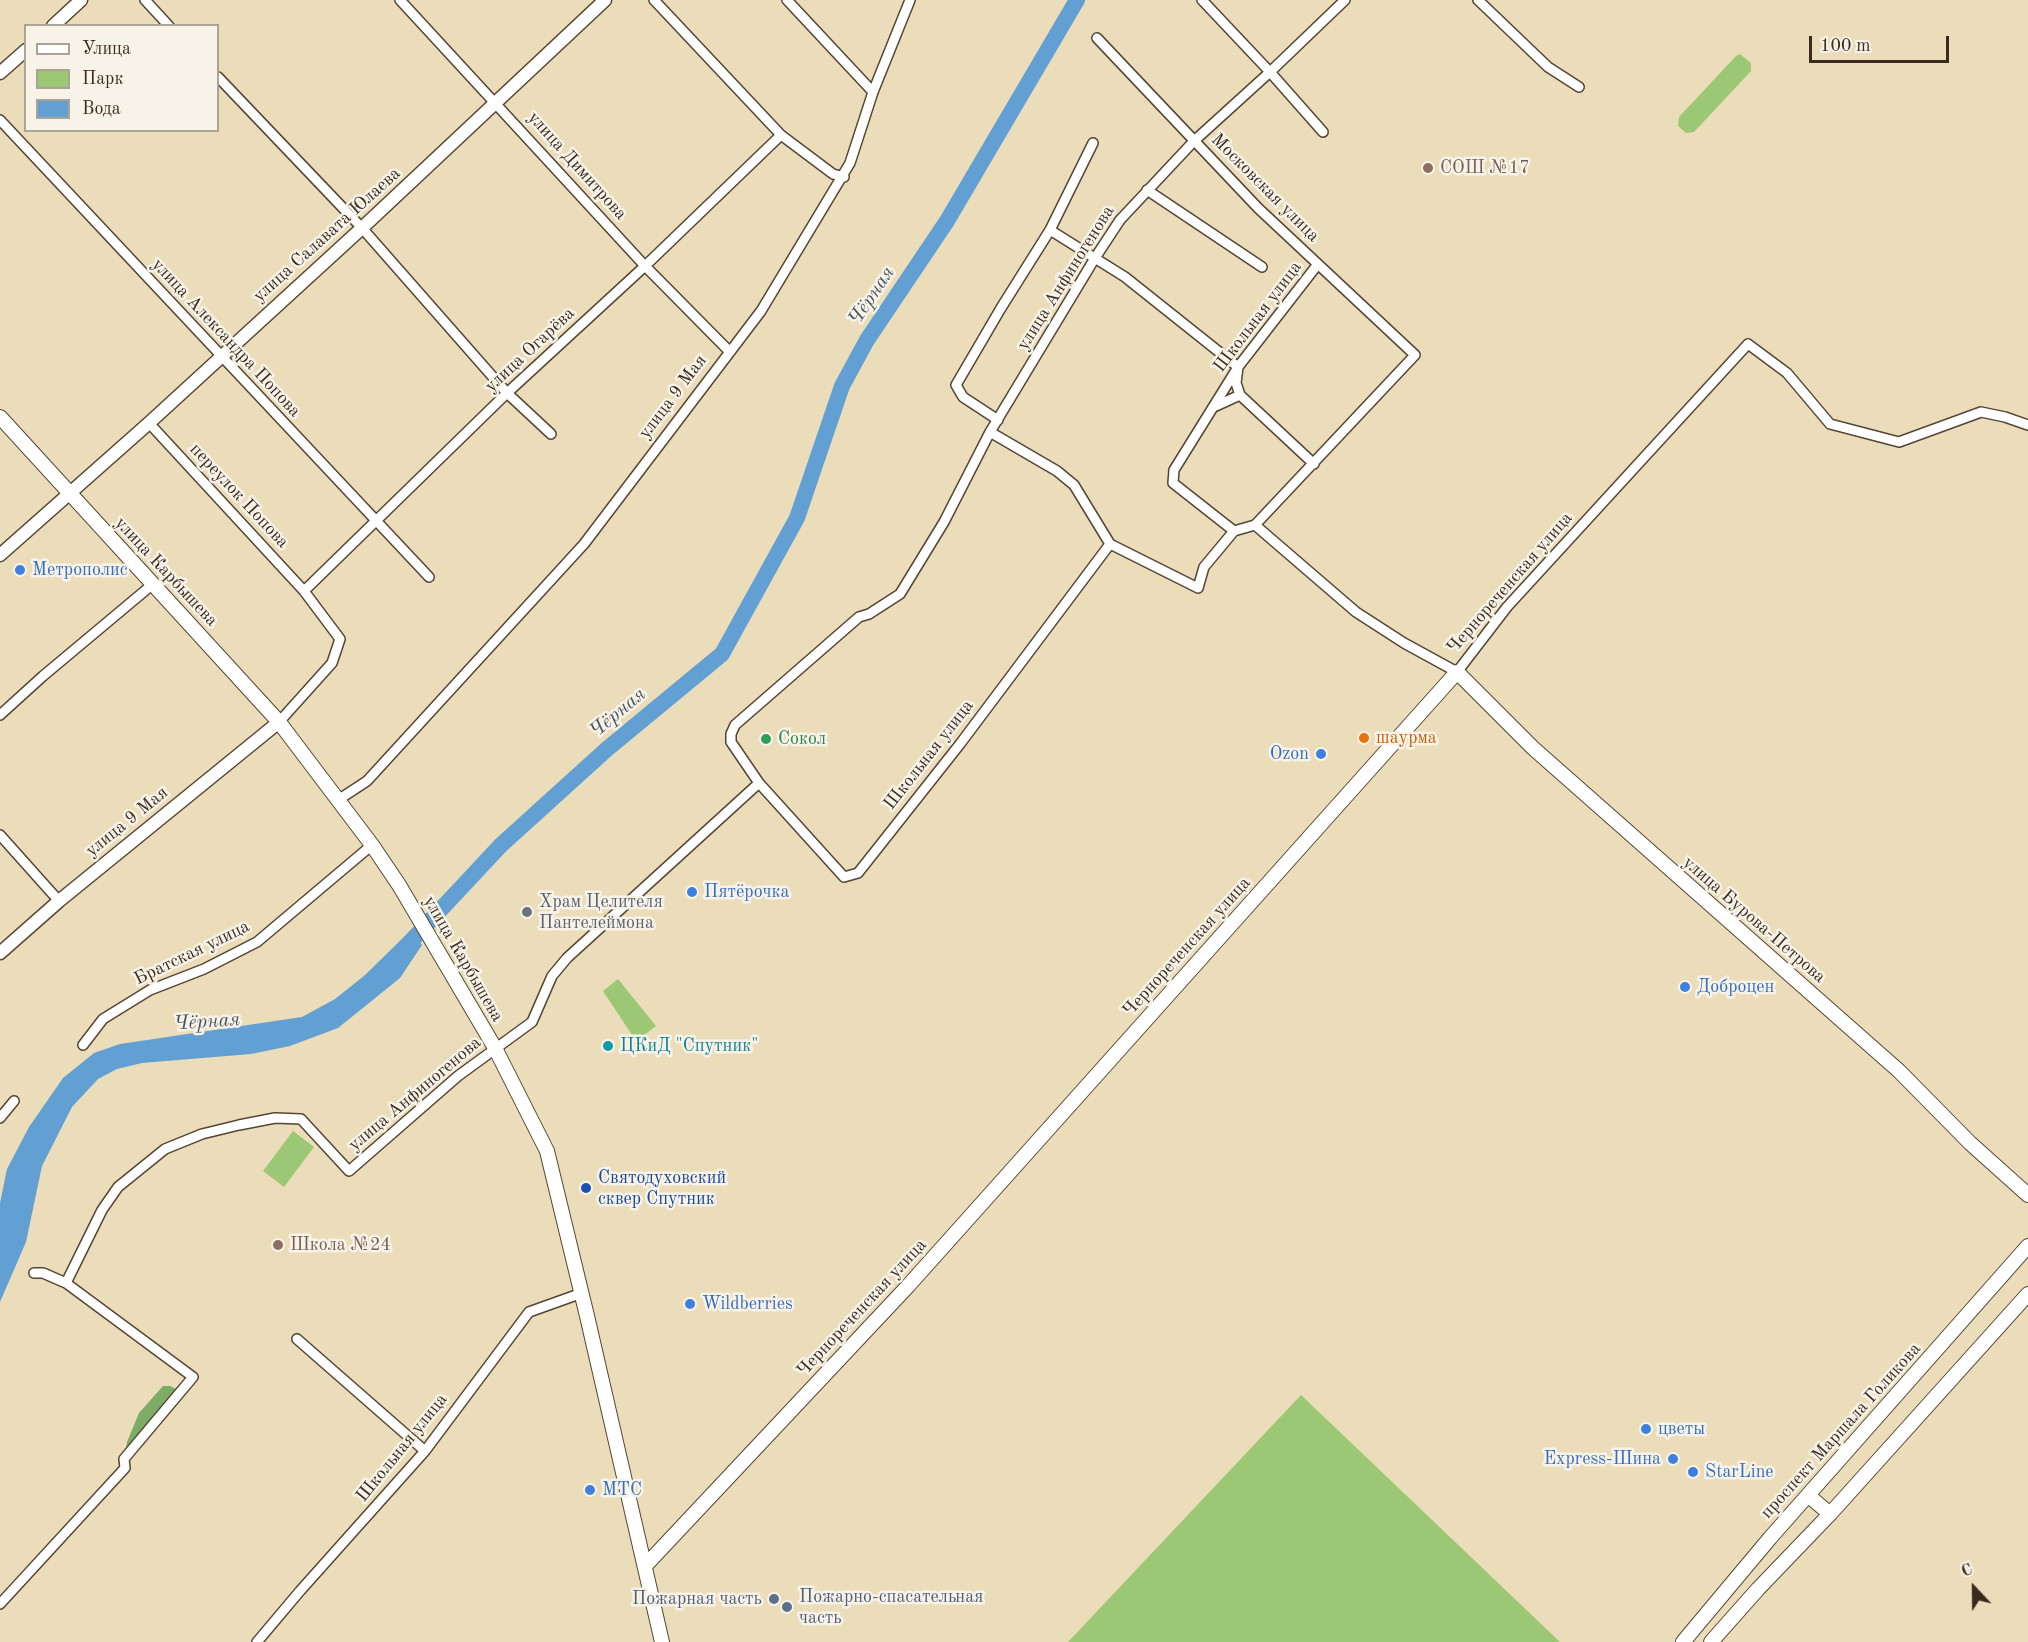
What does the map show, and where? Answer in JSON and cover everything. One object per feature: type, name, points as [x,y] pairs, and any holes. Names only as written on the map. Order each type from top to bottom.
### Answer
[{"type":"main road","name":"улица Карбышева","points":[[0,417],[279,722],[372,845],[399,885],[495,1048],[547,1151],[662,1642]]},
{"type":"main road","name":"улица Бурова-Петрова","points":[[1457,672],[1533,748],[1891,1064],[1970,1143],[2028,1195]]},
{"type":"main road","name":"Чернореченская улица","points":[[645,1566],[908,1286],[1457,672]]},
{"type":"main road","name":"проспект Маршала Голикова","points":[[1683,1642],[1770,1538],[2028,1246]]},
{"type":"main road","points":[[1711,1642],[2028,1294]]},
{"type":"main road","points":[[1809,1496],[1830,1514]]},
{"type":"street","points":[[54,24],[81,0]]},
{"type":"street","points":[[145,0],[167,24]]},
{"type":"street","name":"улица Димитрова","points":[[400,0],[497,102],[645,266],[730,352]]},
{"type":"street","name":"улица Салавата Юлаева","points":[[0,555],[149,423],[362,228],[605,0]]},
{"type":"street","points":[[654,0],[781,135],[833,174],[844,177]]},
{"type":"street","points":[[787,0],[873,92]]},
{"type":"street","name":"улица 9 Мая","points":[[338,800],[367,781],[584,544],[761,310],[844,177],[873,92],[910,0]]},
{"type":"street","points":[[1202,0],[1323,132]]},
{"type":"street","name":"улица Анфиногенова","points":[[66,1283],[102,1210],[118,1187],[165,1149],[202,1134],[274,1118],[301,1119],[349,1171],[458,1076],[532,1022],[552,976],[567,958],[759,783],[731,742],[733,728],[859,617],[891,602],[900,594],[944,522],[990,432],[1120,220],[1194,141],[1345,0]]},
{"type":"street","points":[[1478,0],[1548,67],[1579,87]]},
{"type":"street","name":"Московская улица","points":[[1097,38],[1258,208],[1415,355],[1314,464]]},
{"type":"street","points":[[0,73],[24,52]]},
{"type":"street","points":[[219,78],[362,228],[507,393],[551,434]]},
{"type":"street","name":"улица Александра Попова","points":[[0,120],[220,357],[429,577]]},
{"type":"street","name":"улица Огарёва","points":[[304,591],[507,393],[645,266],[781,135]]},
{"type":"street","points":[[998,420],[963,398],[956,385],[1050,230],[1093,143]]},
{"type":"street","points":[[1147,190],[1262,267]]},
{"type":"street","points":[[990,432],[1057,471],[1074,485],[1110,544],[1198,588],[1204,567],[1234,531],[1255,525],[1314,464],[1240,395],[1236,382],[1238,367],[1125,277],[1050,230]]},
{"type":"street","name":"Школьная улица","points":[[1234,531],[1173,483],[1174,470],[1216,406],[1238,367],[1318,264]]},
{"type":"street","name":"Чернореченская улица","points":[[1457,672],[1507,608],[1748,344],[1787,373],[1830,424],[1899,441],[1981,412],[2028,425]]},
{"type":"street","points":[[1216,406],[1240,395]]},
{"type":"street","name":"переулок Попова","points":[[149,423],[304,591],[340,639],[332,663],[279,722]]},
{"type":"street","points":[[1255,525],[1356,612],[1404,643],[1457,672]]},
{"type":"street","name":"Школьная улица","points":[[759,783],[844,877],[858,873],[960,744],[1110,544]]},
{"type":"street","points":[[0,715],[153,584]]},
{"type":"street","points":[[865,624],[869,614]]},
{"type":"street","name":"улица 9 Мая","points":[[0,953],[59,901],[279,722]]},
{"type":"street","points":[[0,835],[59,901]]},
{"type":"street","name":"Братская улица","points":[[83,1045],[103,1019],[150,990],[204,969],[257,942],[372,845]]},
{"type":"street","points":[[0,1118],[14,1101]]},
{"type":"street","points":[[0,1604],[125,1468],[124,1459],[193,1377],[66,1283],[44,1273],[34,1273]]},
{"type":"street","name":"Школьная улица","points":[[257,1642],[425,1451],[529,1312],[582,1293]]},
{"type":"street","points":[[297,1339],[425,1451]]},
{"type":"green space","points":[[1740,54],[1751,63],[1751,71],[1694,132],[1686,133],[1678,126],[1679,117]]},
{"type":"green space","points":[[618,979],[656,1026],[636,1041],[603,991]]},
{"type":"green space","points":[[293,1131],[314,1147],[284,1187],[263,1171]]},
{"type":"green space","points":[[163,1386],[170,1386],[178,1390],[132,1452],[126,1448],[127,1442],[139,1413]]},
{"type":"green space","points":[[1301,1395],[1560,1642],[1068,1642]]},
{"type":"water","points":[[411,930],[422,945],[400,978],[338,1028],[290,1046],[251,1054],[142,1063],[117,1069],[98,1079],[72,1107],[42,1166],[26,1242],[0,1302],[0,1203],[7,1169],[29,1127],[63,1078],[94,1053],[120,1044],[302,1017],[335,999],[365,975]]},
{"type":"waterway","name":"Чёрная","points":[[401,952],[501,845],[607,749],[722,654],[797,518],[842,386],[867,340],[947,221],[1077,0]]},
{"type":"place","name":"СОШ №17","points":[[1428,168]]},
{"type":"place","name":"Метрополис","points":[[20,570]]},
{"type":"place","name":"шаурма","points":[[1364,738]]},
{"type":"place","name":"Сокол","points":[[766,739]]},
{"type":"place","name":"Ozon","points":[[1321,754]]},
{"type":"place","name":"Пятёрочка","points":[[692,892]]},
{"type":"place","name":"Храм Целителя Пантелеймона","points":[[527,912]]},
{"type":"place","name":"Доброцен","points":[[1685,987]]},
{"type":"place","name":"ЦКиД \"Спутник\"","points":[[608,1046]]},
{"type":"place","name":"Святодуховский сквер Спутник","points":[[586,1188]]},
{"type":"place","name":"Школа №24","points":[[278,1245]]},
{"type":"place","name":"Wildberries","points":[[690,1304]]},
{"type":"place","name":"цветы","points":[[1646,1429]]},
{"type":"place","name":"Express-Шина","points":[[1673,1459]]},
{"type":"place","name":"StarLine","points":[[1693,1472]]},
{"type":"place","name":"МТС","points":[[590,1490]]},
{"type":"place","name":"Пожарная часть","points":[[774,1599]]},
{"type":"place","name":"Пожарно-спасательная часть","points":[[787,1607]]}]
